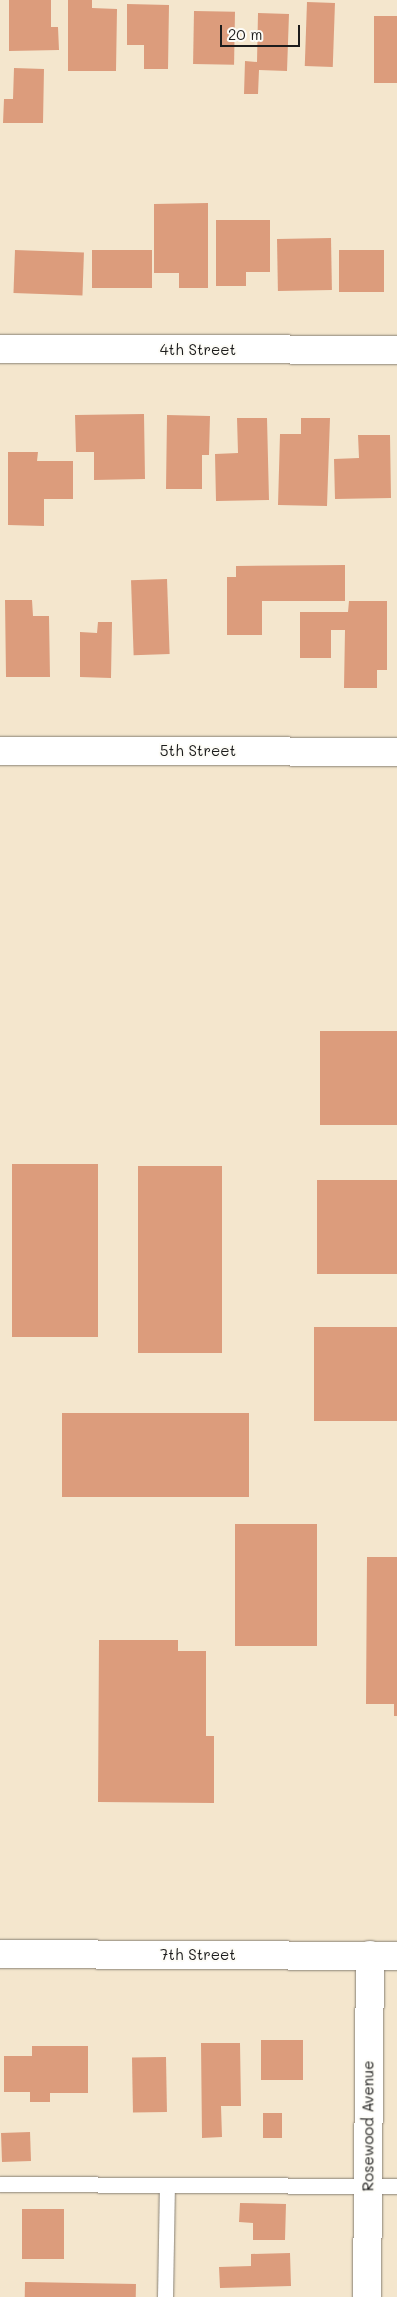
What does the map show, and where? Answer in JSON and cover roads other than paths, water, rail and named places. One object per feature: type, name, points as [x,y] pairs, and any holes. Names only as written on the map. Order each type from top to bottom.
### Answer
[{"type":"street","name":"4th Street","points":[[0,349],[397,350]]},
{"type":"street","name":"5th Street","points":[[0,751],[397,752]]},
{"type":"street","name":"7th Street","points":[[0,1954],[397,1956]]},
{"type":"street","name":"Rosewood Avenue","points":[[367,2297],[370,1955]]},
{"type":"lane","points":[[0,2184],[397,2186]]},
{"type":"lane","points":[[165,2297],[167,2185]]}]
